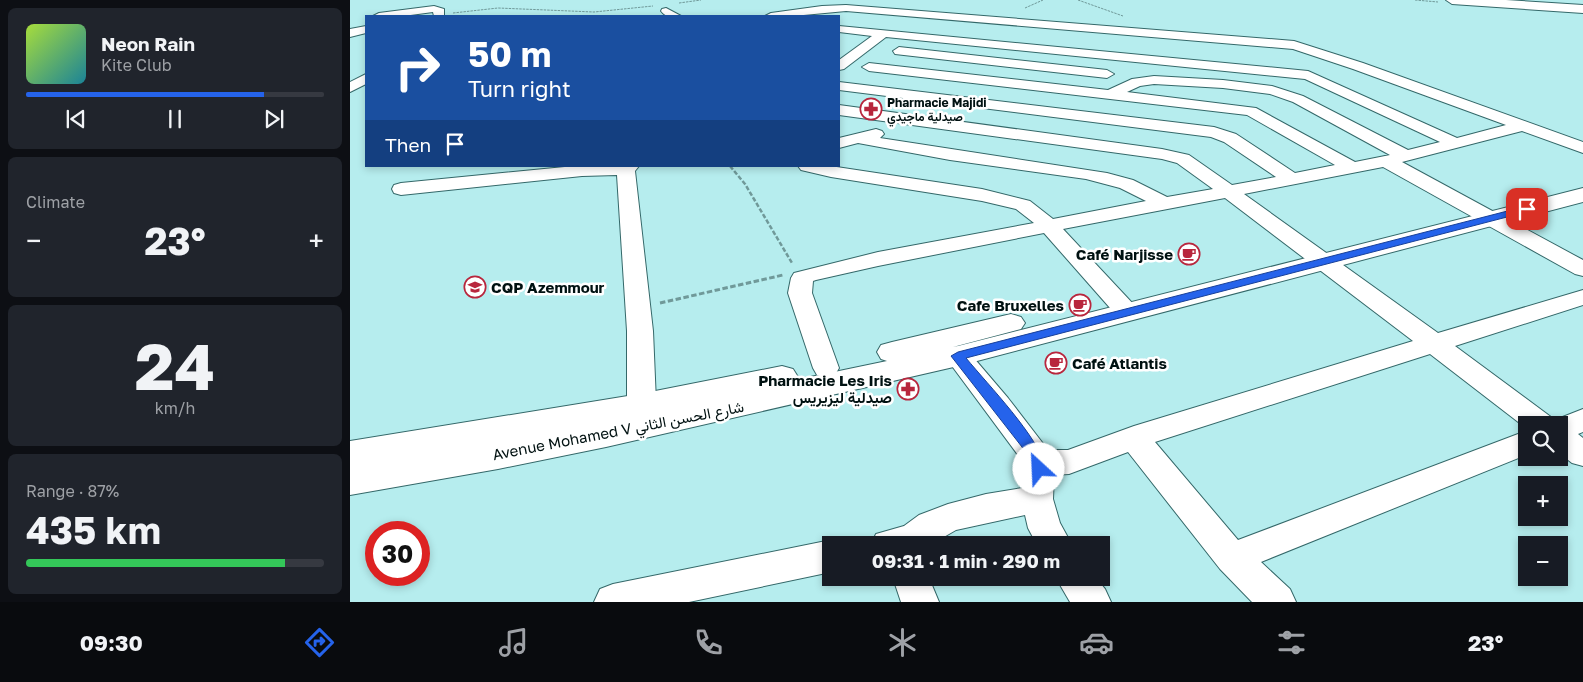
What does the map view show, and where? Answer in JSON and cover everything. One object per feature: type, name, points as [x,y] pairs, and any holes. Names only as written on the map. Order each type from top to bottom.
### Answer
[{"type":"main road","points":[[1452,0],[1583,7]]},
{"type":"main road","points":[[1502,0],[1583,7]]},
{"type":"main road","name":"Avenue Mohamed V شارع الحسن الثاني","points":[[350,480],[498,455],[826,368],[1121,305],[1316,257],[1583,184]]},
{"type":"main road","name":"Avenue Mohamed V شارع الحسن الثاني","points":[[1481,213],[1583,195]]},
{"type":"main road","name":"Avenue Mohamed V شارع الحسن الثاني","points":[[350,455],[641,416],[958,356],[1121,305]]},
{"type":"street","points":[[779,15],[838,8],[1294,45],[1367,69],[1583,148]]},
{"type":"street","points":[[387,15],[434,9],[444,15]]},
{"type":"street","points":[[350,21],[365,18]]},
{"type":"street","points":[[840,143],[861,139],[882,131],[898,119],[938,76],[985,20]]},
{"type":"street","points":[[840,28],[1308,75],[1457,144]]},
{"type":"street","points":[[350,33],[365,30]]},
{"type":"street","points":[[1105,94],[1107,74],[1121,31]]},
{"type":"street","points":[[840,65],[884,33]]},
{"type":"street","points":[[899,51],[1107,74]]},
{"type":"street","points":[[869,68],[1250,111],[1270,120],[1352,167]]},
{"type":"street","points":[[350,72],[365,70]]},
{"type":"street","points":[[350,88],[365,79]]},
{"type":"street","points":[[1075,143],[1088,116],[1105,94],[1132,84],[1154,80],[1223,84],[1272,90],[1298,100],[1406,156]]},
{"type":"street","points":[[840,86],[1221,134],[1290,178]]},
{"type":"street","points":[[840,110],[1177,157],[1194,165],[1531,416]]},
{"type":"street","points":[[826,368],[800,292],[800,275],[1226,190],[1386,161],[1523,126]]},
{"type":"street","points":[[861,139],[918,150],[1111,179],[1142,190],[1162,203]]},
{"type":"street","points":[[1386,161],[1583,269]]},
{"type":"street","points":[[811,167],[830,172],[997,198],[1031,210],[1049,226],[1121,305]]},
{"type":"street","points":[[401,189],[628,168],[640,331],[641,416]]},
{"type":"street","points":[[1039,463],[1069,462],[1134,437],[1583,297]]},
{"type":"street","points":[[958,356],[1006,415],[1039,463],[1040,482],[1037,499],[1045,528],[1050,536]]},
{"type":"street","points":[[1568,426],[1583,420]]},
{"type":"street","points":[[1134,437],[1232,558],[1277,602]]},
{"type":"street","points":[[1568,443],[1583,454]]},
{"type":"street","points":[[1232,558],[1518,445]]},
{"type":"street","points":[[914,536],[938,521],[1037,499]]},
{"type":"street","points":[[613,602],[667,595],[822,558]]},
{"type":"street","points":[[914,586],[920,602]]},
{"type":"street","points":[[1080,586],[1092,602]]},
{"type":"path","points":[[671,10],[701,0]]},
{"type":"path","points":[[444,15],[498,8],[594,12],[655,6]]},
{"type":"path","points":[[637,308],[800,275],[745,184],[731,167]]},
{"type":"place","name":"Pharmacie Majidi صيدلية ماجيدي","points":[[871,109]]},
{"type":"place","name":"Café Narjisse","points":[[1189,254]]},
{"type":"place","name":"CQP Azemmour","points":[[475,287]]},
{"type":"place","name":"Cafe Bruxelles","points":[[1080,305]]},
{"type":"place","name":"Café Atlantis","points":[[1056,363]]},
{"type":"place","name":"Pharmacie Les Iris صيدلية ليزيريس","points":[[908,389]]},
{"type":"route","points":[[1039,469],[1036,456],[1027,443],[958,356],[1324,263],[1527,209]]}]
